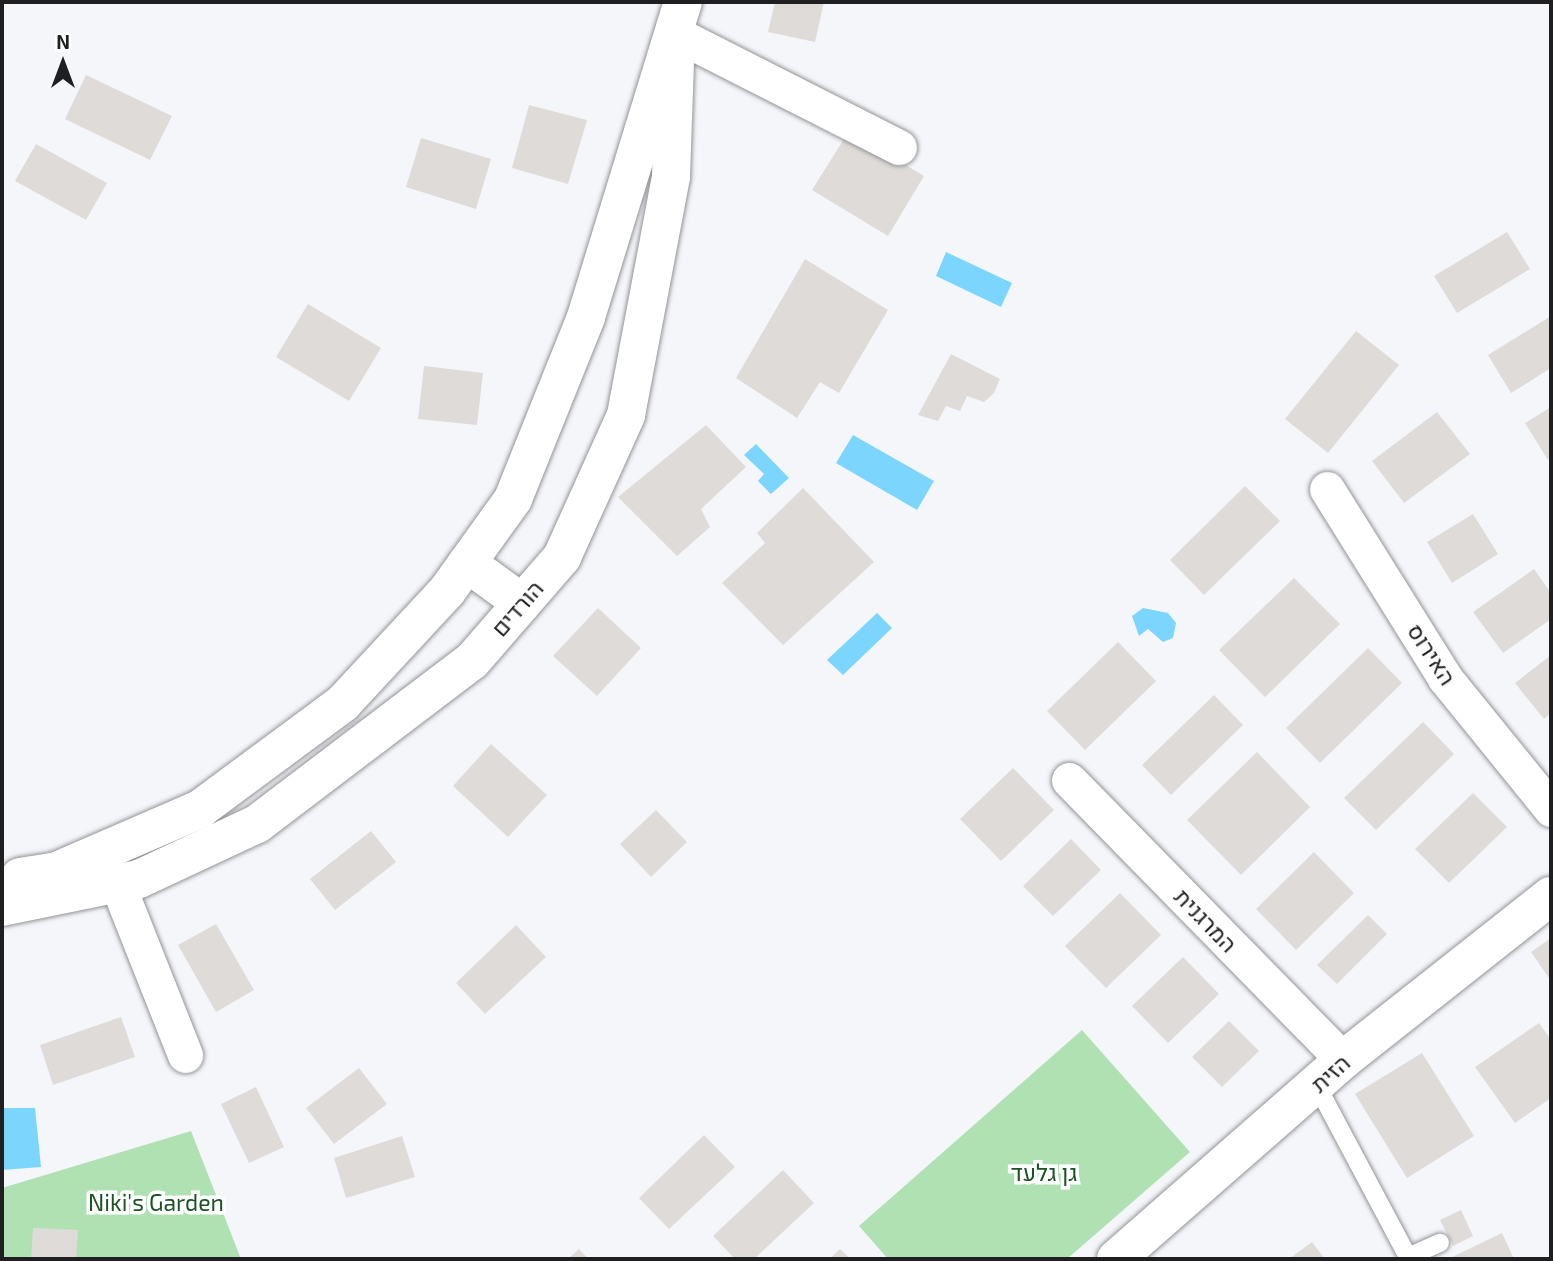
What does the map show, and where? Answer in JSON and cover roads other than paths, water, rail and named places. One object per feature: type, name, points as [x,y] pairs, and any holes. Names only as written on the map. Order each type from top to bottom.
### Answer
[{"type":"street","points":[[2,880],[57,871],[200,809],[343,704],[467,563],[513,499],[586,317],[680,18],[898,147]]},
{"type":"street","name":"הורדים","points":[[2,907],[117,883],[257,824],[472,660],[562,557],[626,415],[671,176],[680,18]]},
{"type":"street","name":"האירוס","points":[[1327,489],[1446,678],[1551,809]]},
{"type":"street","points":[[467,563],[522,603]]},
{"type":"street","name":"המרגנית","points":[[1069,780],[1329,1072]]},
{"type":"street","points":[[117,883],[185,1055]]},
{"type":"street","name":"הזית","points":[[1116,1259],[1329,1072],[1551,896]]},
{"type":"lane","points":[[1329,1072],[1408,1257],[1440,1243]]},
{"type":"water","points":[[946,252],[1012,283],[1001,307],[936,276]]},
{"type":"water","points":[[853,435],[934,481],[917,510],[836,463]]},
{"type":"water","points":[[756,444],[789,478],[771,494],[758,481],[764,474],[744,455]]},
{"type":"water","points":[[1143,608],[1168,613],[1176,623],[1173,638],[1163,642],[1148,629],[1139,636],[1132,616]]},
{"type":"water","points":[[877,613],[892,628],[843,675],[827,660]]},
{"type":"water","points":[[2,1108],[35,1108],[41,1167],[2,1170]]},
{"type":"park label","name":"גן גלעד","points":[[1044,1172]]},
{"type":"park label","name":"Niki's Garden","points":[[156,1202]]}]
